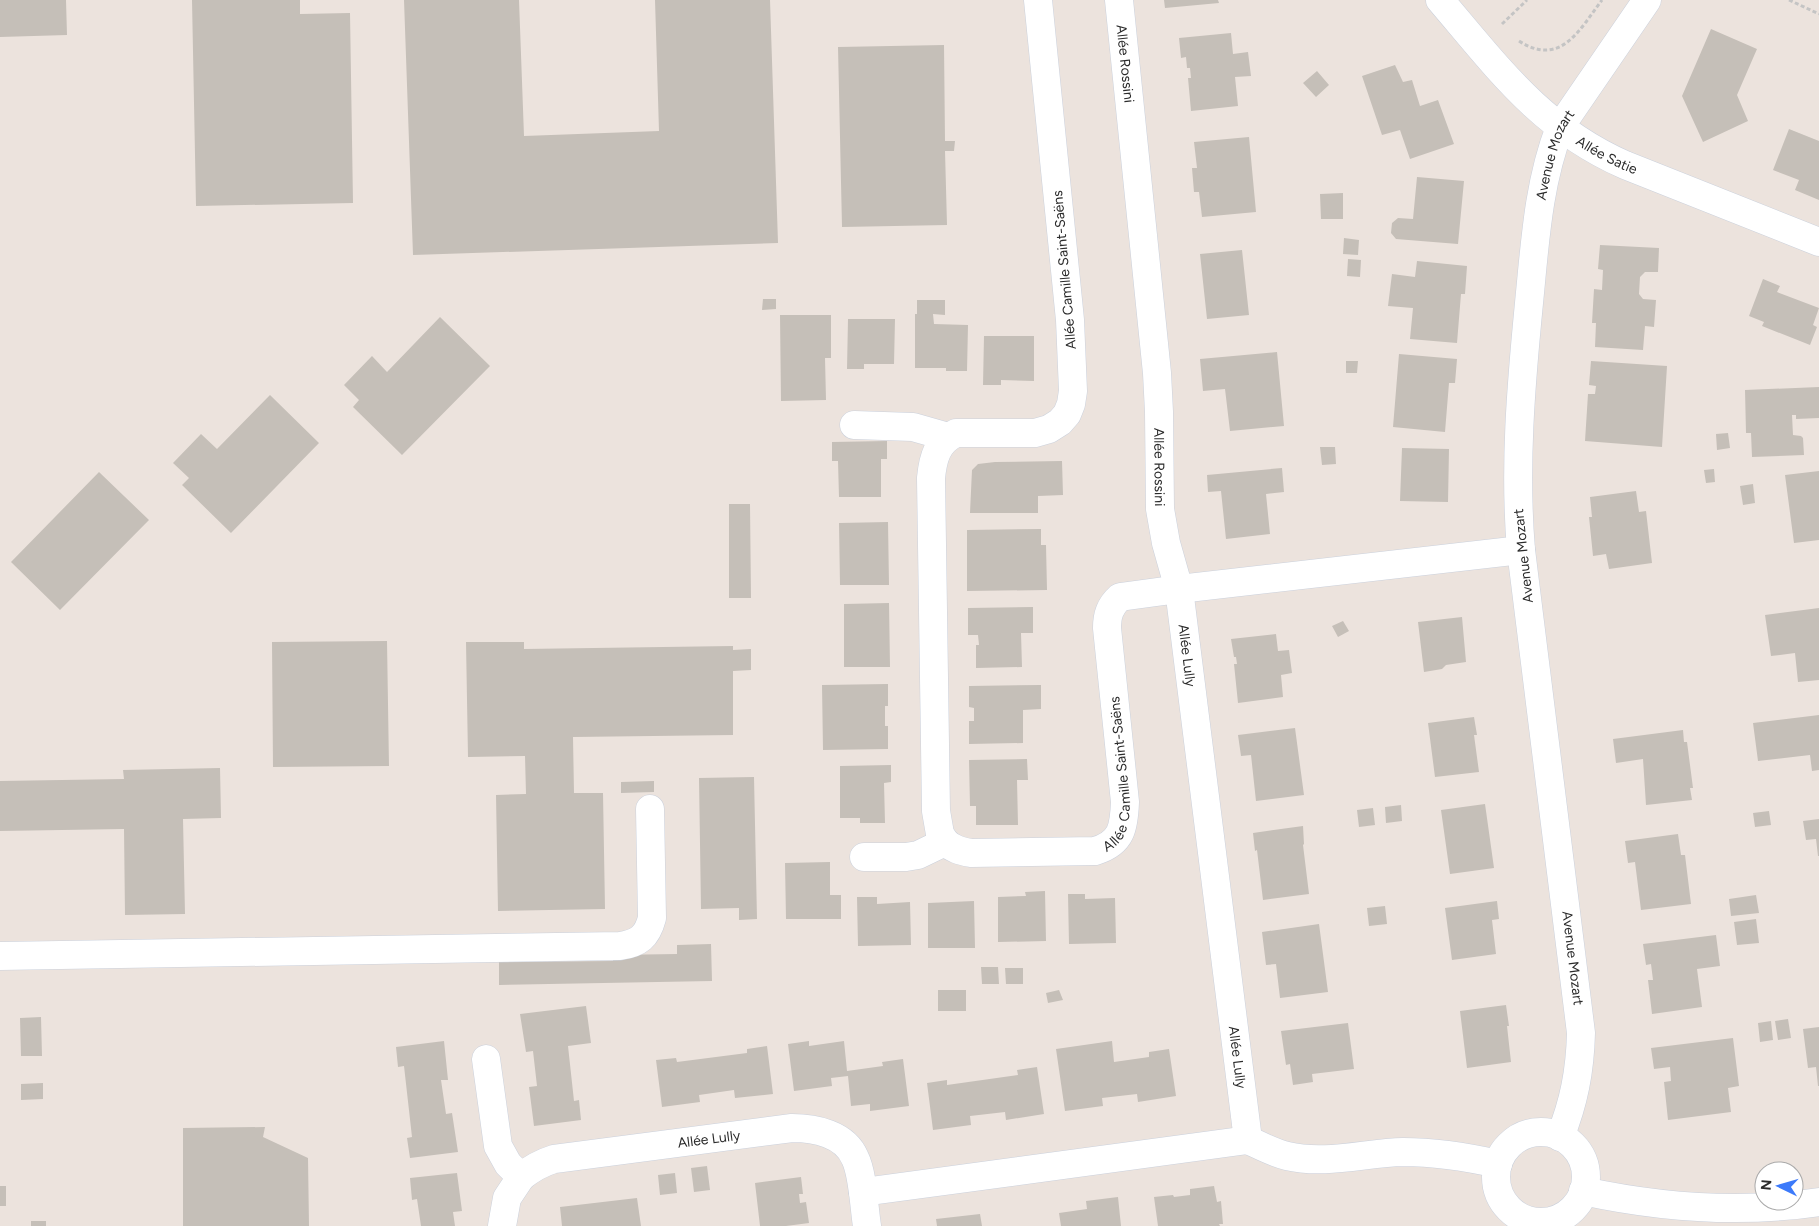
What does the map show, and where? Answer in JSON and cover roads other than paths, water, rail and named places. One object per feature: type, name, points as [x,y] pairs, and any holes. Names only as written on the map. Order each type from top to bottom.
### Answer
[{"type":"street","name":"Allée Camille Saint-Saëns","points":[[854,425],[913,427],[948,437],[956,433],[965,432],[1035,433],[1049,429],[1060,422],[1067,414],[1073,391],[1070,320],[1038,0]]},
{"type":"street","name":"Allée Rossini","points":[[1119,0],[1157,373],[1160,509],[1164,534],[1178,589]]},
{"type":"street","name":"Allée Satie","points":[[1440,0],[1530,102],[1588,147],[1625,165],[1819,242]]},
{"type":"street","name":"Avenue Mozart","points":[[1560,1137],[1571,1110],[1576,1089],[1581,1052],[1580,1017],[1521,550],[1518,509],[1518,452],[1522,381],[1538,204],[1546,166],[1560,127],[1647,0]]},
{"type":"street","points":[[864,857],[906,857],[918,855],[945,842],[940,834],[936,811],[932,478],[936,452],[948,437]]},
{"type":"street","points":[[1178,589],[1521,550]]},
{"type":"street","name":"Allée Camille Saint-Saëns","points":[[945,842],[951,848],[971,853],[1096,851],[1107,848],[1116,840],[1122,829],[1125,802],[1107,618],[1114,602],[1120,597],[1178,589]]},
{"type":"street","name":"Allée Lully","points":[[1178,589],[1248,1140]]},
{"type":"street","points":[[0,956],[620,946],[632,944],[646,935],[652,918],[650,809]]},
{"type":"street","points":[[486,1059],[498,1146],[505,1160],[521,1177]]},
{"type":"street","name":"Allée Lully","points":[[502,1226],[507,1198],[521,1177],[542,1162],[792,1128],[806,1128],[828,1134],[848,1148],[855,1156],[858,1163],[867,1226]]},
{"type":"street","points":[[1538,1132],[1560,1137],[1573,1146],[1582,1159],[1585,1175],[1584,1191],[1580,1198],[1571,1211],[1564,1216],[1549,1221],[1504,1219],[1496,1171],[1510,1144],[1523,1136],[1538,1132]]},
{"type":"street","points":[[862,1192],[1248,1140],[1286,1156],[1303,1159],[1423,1153],[1467,1157],[1498,1164]]},
{"type":"street","points":[[1584,1191],[1650,1204],[1699,1208],[1741,1209],[1819,1202]]}]
